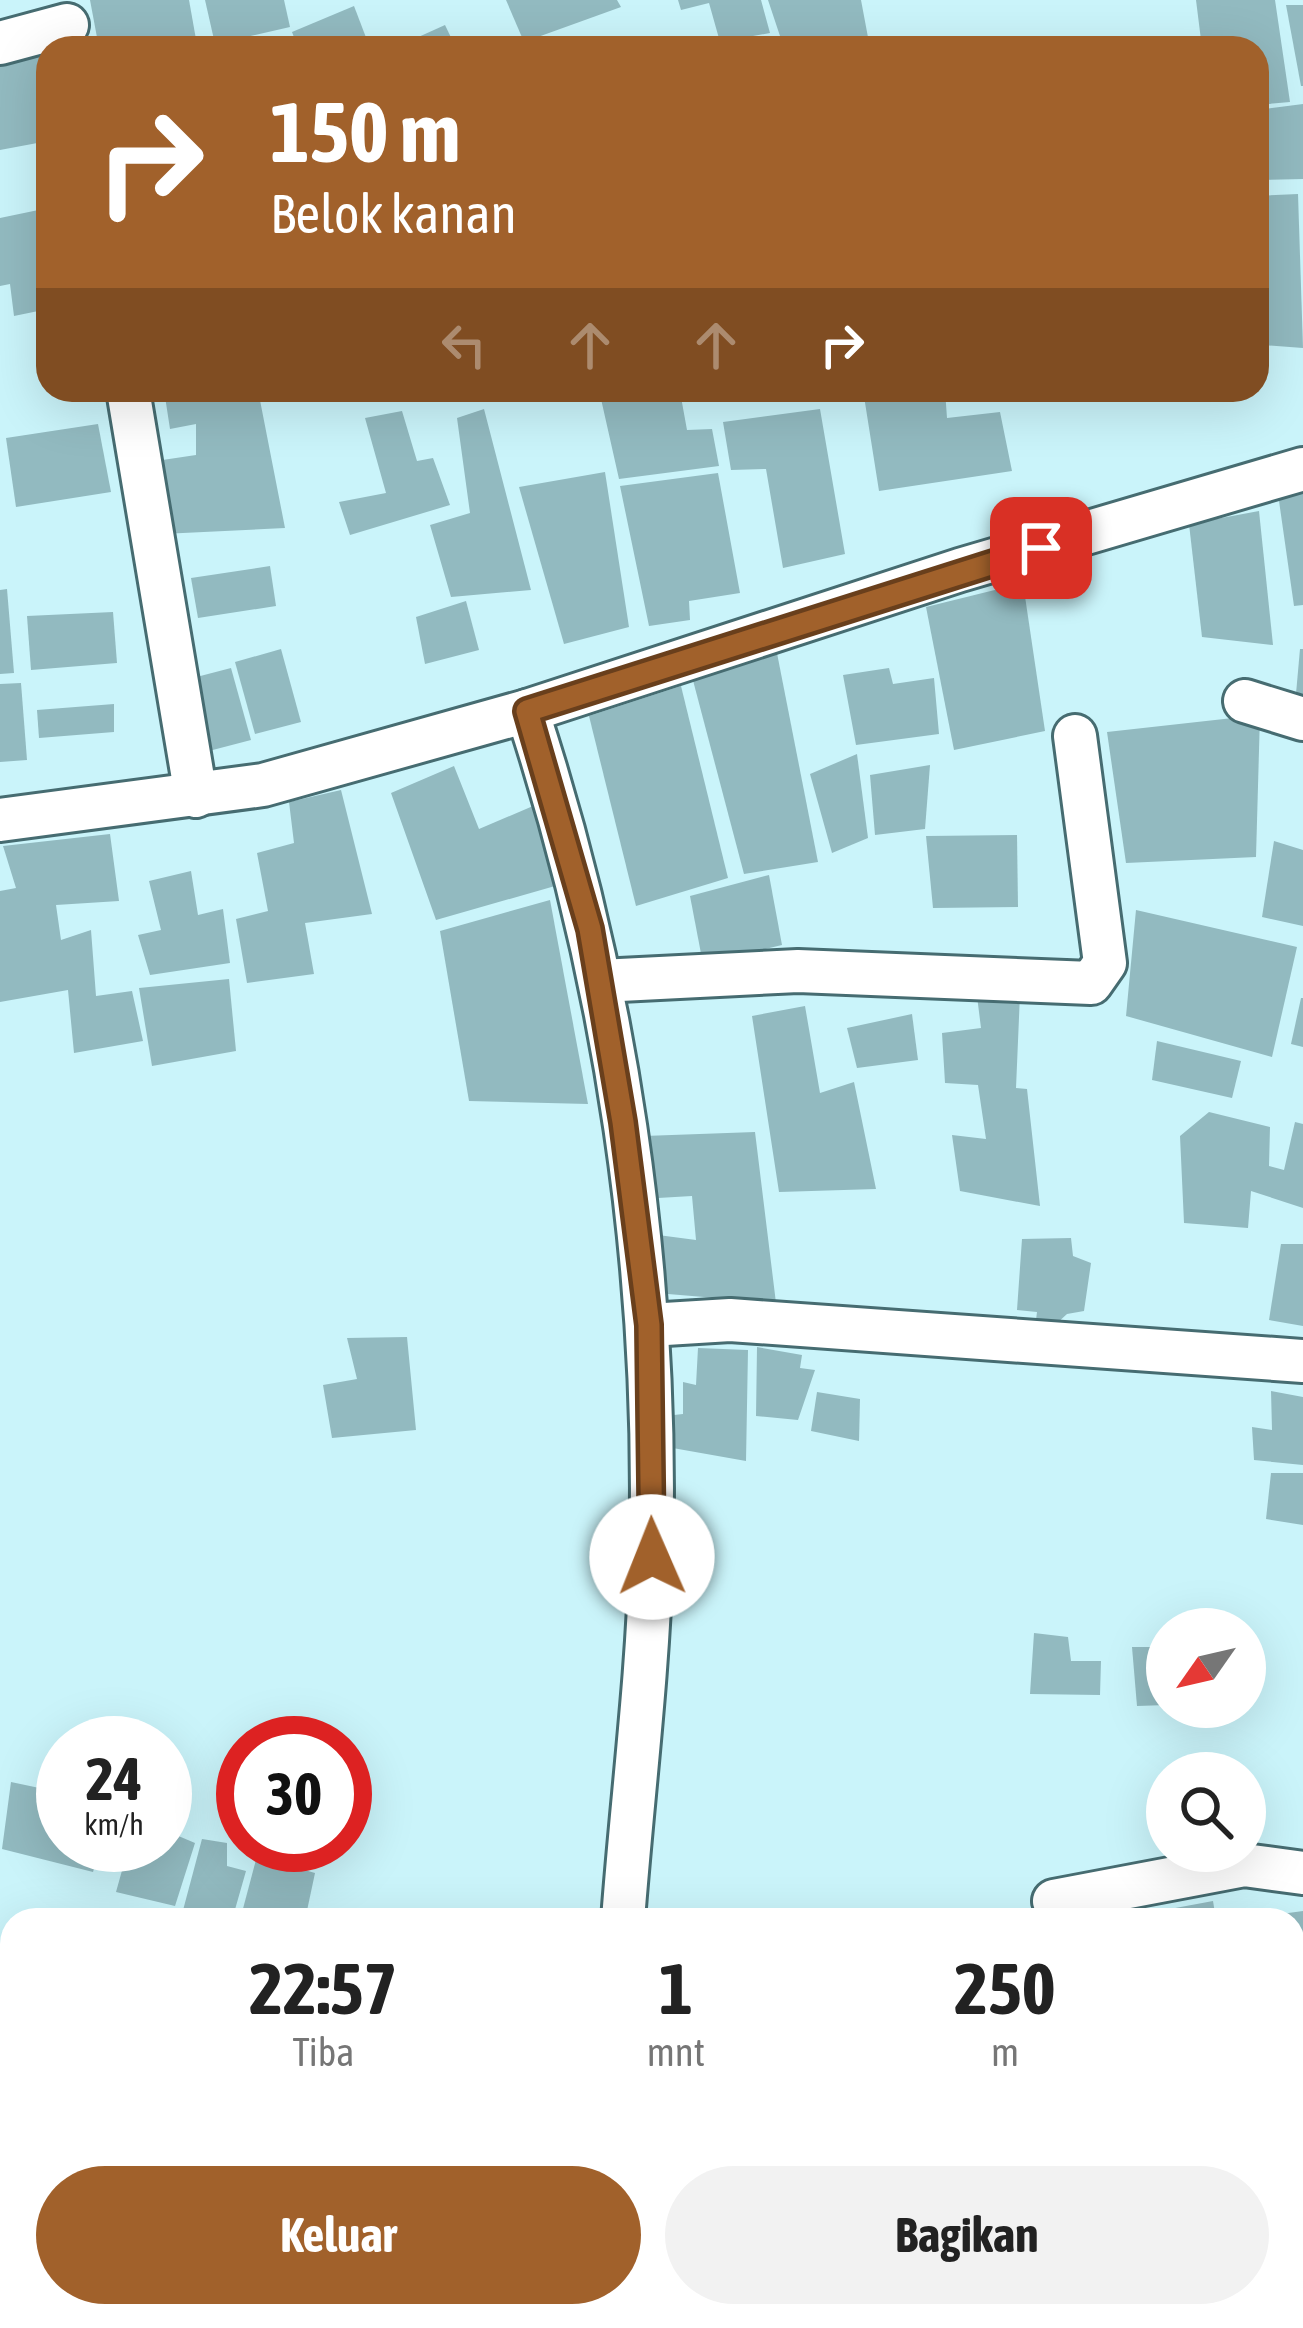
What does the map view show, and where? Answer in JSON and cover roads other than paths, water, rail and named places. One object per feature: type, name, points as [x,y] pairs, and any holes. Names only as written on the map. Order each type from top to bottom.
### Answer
[{"type":"street","points":[[0,43],[67,24]]},
{"type":"street","points":[[130,402],[196,796]]},
{"type":"street","points":[[0,820],[263,785],[527,711],[960,571],[1303,469]]},
{"type":"street","points":[[1245,700],[1303,719]]},
{"type":"street","points":[[527,711],[554,793],[600,981],[649,1325],[652,1557],[624,1908]]},
{"type":"street","points":[[600,981],[798,971],[1091,983],[1105,963],[1075,736]]},
{"type":"street","points":[[649,1325],[730,1320],[1303,1361]]},
{"type":"street","points":[[1054,1901],[1244,1865],[1303,1873]]}]
